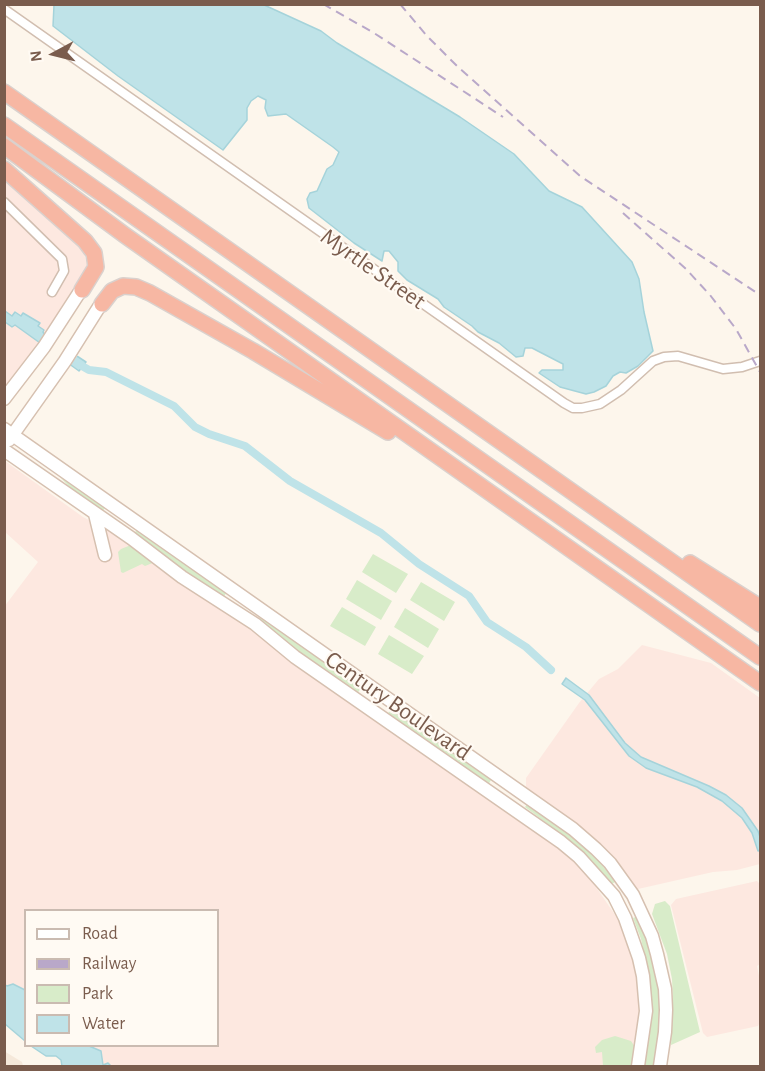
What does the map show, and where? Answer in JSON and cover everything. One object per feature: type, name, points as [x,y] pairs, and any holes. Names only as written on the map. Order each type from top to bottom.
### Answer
[{"type":"highway","points":[[4,92],[760,624]]},
{"type":"highway","points":[[4,125],[760,657]]},
{"type":"highway","points":[[4,146],[126,236],[760,683]]},
{"type":"highway","points":[[4,169],[85,241],[94,253],[96,267],[81,291]]},
{"type":"highway","points":[[100,305],[112,291],[123,286],[136,287],[150,293],[253,351],[518,513]]},
{"type":"highway","points":[[585,500],[760,607]]},
{"type":"main road","points":[[4,399],[48,342],[81,291]]},
{"type":"main road","points":[[4,448],[9,432],[68,356],[100,305]]},
{"type":"main road","name":"Century Boulevard","points":[[9,432],[573,829],[596,849],[610,863],[633,895],[652,936],[665,989],[665,1032],[660,1066]]},
{"type":"main road","name":"Century Boulevard","points":[[4,448],[182,577],[255,624],[296,657],[561,842],[588,866],[614,896],[625,918],[639,958],[643,976],[645,1011],[638,1066]]},
{"type":"main road","points":[[95,514],[105,555]]},
{"type":"street","name":"Myrtle Street","points":[[4,9],[573,408],[600,404],[658,358],[678,356],[723,369],[742,367],[760,361]]},
{"type":"street","points":[[4,202],[62,259],[64,272],[52,292]]},
{"type":"shaded area","points":[[5,180],[83,250],[87,264],[71,298],[5,389]]},
{"type":"shaded area","points":[[5,461],[83,517],[113,533],[155,562],[558,845],[580,864],[620,922],[639,978],[643,998],[634,1066],[111,1066],[103,1064],[101,1051],[91,1047],[219,1047],[219,909],[24,909],[24,990],[13,984],[7,986],[5,984],[4,607],[38,562],[5,532]]},
{"type":"shaded area","points":[[642,645],[711,663],[760,698],[760,864],[638,889],[526,789],[526,778],[579,703],[599,679],[618,669]]},
{"type":"shaded area","points":[[757,881],[760,884],[760,964],[757,966],[760,981],[760,1022],[758,1026],[707,1037],[703,1033],[671,905],[676,899]]},
{"type":"shaded area","points":[[4,1051],[22,1062],[23,1066],[5,1066]]},
{"type":"green space","points":[[22,449],[62,474],[105,508],[101,513],[85,503],[59,476]]},
{"type":"green space","points":[[138,528],[226,593],[223,599],[134,534]]},
{"type":"green space","points":[[131,545],[155,562],[121,572],[118,552]]},
{"type":"green space","points":[[373,554],[408,574],[396,593],[362,572]]},
{"type":"green space","points":[[357,580],[392,601],[381,620],[346,599]]},
{"type":"green space","points":[[421,582],[455,602],[444,621],[410,600]]},
{"type":"green space","points":[[342,607],[376,627],[365,646],[330,626]]},
{"type":"green space","points":[[405,608],[439,629],[428,648],[394,627]]},
{"type":"green space","points":[[262,615],[361,688],[357,694],[298,653],[281,636],[259,620]]},
{"type":"green space","points":[[389,635],[424,656],[412,674],[378,654]]},
{"type":"green space","points":[[390,710],[395,710],[425,728],[452,753],[491,780],[488,785],[387,715]]},
{"type":"green space","points":[[528,803],[571,832],[593,853],[615,882],[610,885],[565,837],[525,807]]},
{"type":"green space","points":[[665,901],[670,906],[700,1032],[671,1045],[672,979],[667,954],[652,914],[655,904]]},
{"type":"green space","points":[[638,916],[648,937],[659,990],[660,1034],[654,1066],[643,1066],[649,975],[641,939],[633,918]]},
{"type":"green space","points":[[615,1036],[631,1041],[635,1047],[634,1066],[603,1066],[602,1052],[596,1053],[595,1047],[602,1040]]},
{"type":"water","points":[[262,4],[321,31],[460,117],[514,154],[549,191],[582,207],[632,262],[639,279],[653,351],[638,366],[626,373],[620,372],[613,376],[606,386],[594,392],[586,394],[560,387],[539,373],[542,370],[563,370],[563,364],[532,348],[525,348],[523,356],[516,357],[499,343],[478,332],[444,307],[438,299],[407,280],[398,271],[398,262],[389,251],[384,251],[382,261],[354,243],[309,208],[307,199],[310,193],[317,191],[327,169],[333,165],[339,152],[333,147],[286,114],[268,116],[265,108],[266,100],[258,96],[247,108],[247,120],[223,150],[118,76],[53,26],[54,5]]},
{"type":"water","points":[[5,311],[12,316],[15,312],[21,316],[23,313],[40,323],[38,326],[44,330],[45,335],[86,362],[79,371],[15,325],[12,327],[5,322]]},
{"type":"water","points":[[566,678],[589,695],[625,743],[641,757],[709,786],[726,795],[742,808],[758,831],[760,850],[758,851],[752,833],[742,818],[722,801],[697,787],[646,768],[629,756],[585,700],[562,684]]},
{"type":"water","points":[[4,984],[7,986],[13,984],[24,990],[24,1040],[5,1024]]},
{"type":"water","points":[[32,1047],[91,1047],[101,1051],[103,1065],[108,1063],[111,1066],[62,1066],[61,1060],[56,1056],[46,1056]]},
{"type":"pier","points":[[57,339],[78,355],[70,365],[48,351]]},
{"type":"waterway","points":[[82,366],[89,370],[106,372],[174,406],[195,427],[245,446],[290,481],[381,533],[419,564],[469,596],[487,622],[526,647],[551,670]]},
{"type":"railway","points":[[323,4],[374,33],[503,117]]},
{"type":"railway","points":[[400,4],[427,36],[458,67],[580,176],[760,295]]},
{"type":"railway","points":[[623,213],[686,269],[710,295],[736,329],[760,372]]}]
